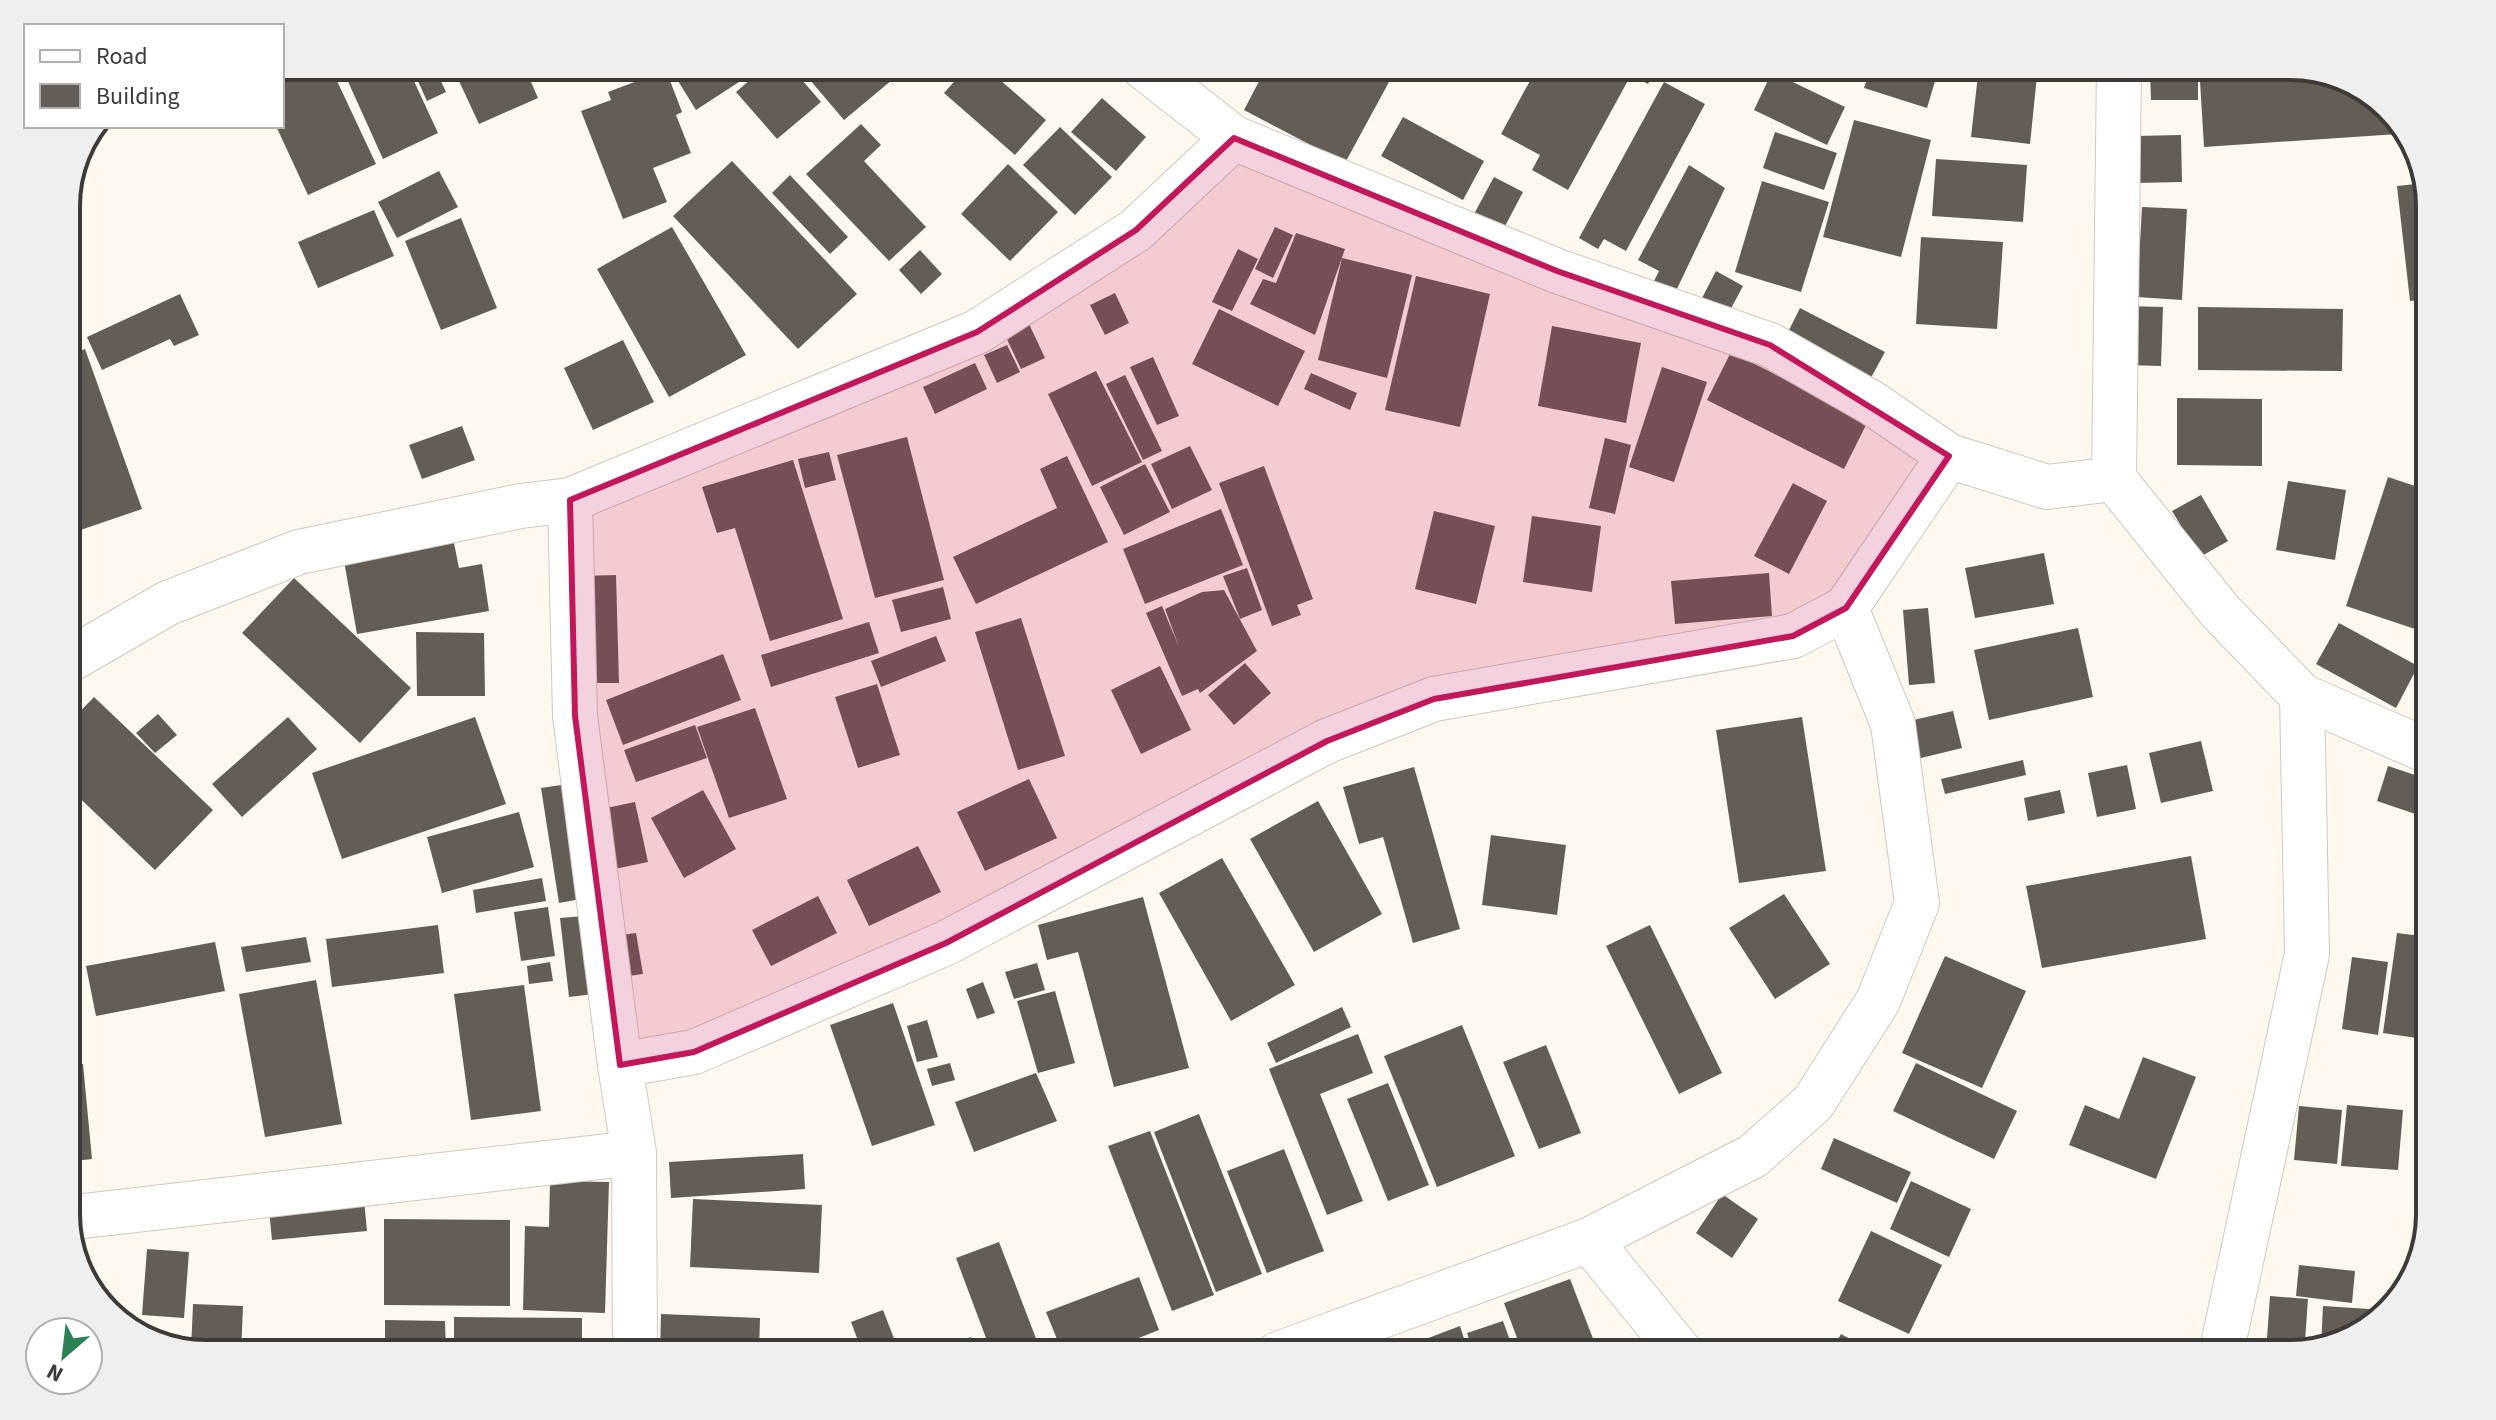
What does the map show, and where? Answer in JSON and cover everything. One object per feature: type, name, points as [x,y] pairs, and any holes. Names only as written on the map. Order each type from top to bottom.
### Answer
[{"type":"street","points":[[1160,80],[1234,138],[1557,271],[1770,345],[1872,403],[1949,456],[2047,487],[2114,479]]},
{"type":"street","points":[[2119,80],[2114,479],[2220,611],[2302,696],[2416,746]]},
{"type":"street","points":[[80,654],[168,603],[299,552],[521,506],[570,500],[977,332],[1136,230],[1234,138]]},
{"type":"street","points":[[620,1065],[694,1052],[946,943],[1327,741],[1434,699],[1793,636],[1846,608],[1949,456]]},
{"type":"street","points":[[570,500],[575,716],[634,1153],[635,1340]]},
{"type":"street","points":[[1316,1340],[1589,1240],[1753,1156],[1813,1103],[1878,1001],[1917,903],[1893,724],[1846,608]]},
{"type":"street","points":[[2224,1340],[2307,954],[2302,696]]},
{"type":"street","points":[[80,1216],[634,1153]]},
{"type":"street","points":[[1589,1240],[1671,1340]]},
{"type":"highlighted area","points":[[1234,138],[1557,271],[1770,345],[1949,456],[1846,608],[1793,636],[1434,699],[1327,741],[946,943],[694,1052],[620,1065],[575,716],[570,500],[977,332],[1136,230]]},
{"type":"building","points":[[284,80],[337,80],[376,164],[308,195],[277,128],[284,128]]},
{"type":"building","points":[[347,80],[413,80],[438,133],[383,159]]},
{"type":"building","points":[[417,80],[440,80],[446,92],[427,101]]},
{"type":"building","points":[[459,80],[530,80],[538,98],[479,124]]},
{"type":"building","points":[[640,80],[670,80],[682,112],[676,115],[691,153],[653,168],[667,202],[623,219],[581,111],[611,100],[608,92]]},
{"type":"building","points":[[677,80],[742,80],[696,110]]},
{"type":"building","points":[[750,80],[802,80],[821,102],[777,139],[736,92]]},
{"type":"building","points":[[810,80],[892,80],[844,120]]},
{"type":"building","points":[[956,80],[1000,80],[1046,120],[1015,155],[944,93]]},
{"type":"building","points":[[1260,80],[1389,82],[1345,163],[1244,110]]},
{"type":"building","points":[[1530,80],[1628,80],[1568,190],[1532,170],[1540,155],[1501,134]]},
{"type":"building","points":[[1768,80],[1789,80],[1845,107],[1827,145],[1754,110]]},
{"type":"building","points":[[1867,80],[1935,80],[1927,108],[1864,88]]},
{"type":"building","points":[[1977,80],[2037,80],[2030,144],[1971,137]]},
{"type":"building","points":[[2150,80],[2198,80],[2198,100],[2151,100]]},
{"type":"building","points":[[2290,80],[2323,84],[2367,106],[2393,134],[2204,147],[2200,81]]},
{"type":"building","points":[[1664,82],[1705,104],[1626,251],[1604,239],[1598,249],[1579,238]]},
{"type":"building","points":[[1102,98],[1146,137],[1116,171],[1071,132]]},
{"type":"building","points":[[1403,117],[1484,161],[1463,200],[1381,156]]},
{"type":"building","points":[[1854,120],[1931,140],[1901,257],[1823,237]]},
{"type":"building","points":[[861,124],[881,145],[864,161],[926,227],[889,261],[806,174]]},
{"type":"building","points":[[1060,127],[1112,177],[1075,215],[1023,165]]},
{"type":"building","points":[[1775,132],[1837,153],[1824,190],[1763,168]]},
{"type":"building","points":[[2181,135],[2182,182],[2136,183],[2135,136]]},
{"type":"building","points":[[1936,159],[2027,165],[2023,222],[1932,216]]},
{"type":"building","points":[[732,161],[857,294],[798,349],[673,216]]},
{"type":"building","points":[[1008,164],[1058,212],[1010,261],[961,214]]},
{"type":"building","points":[[1689,165],[1725,188],[1675,293],[1654,281],[1659,271],[1638,260]]},
{"type":"building","points":[[439,171],[458,207],[397,238],[378,202]]},
{"type":"building","points":[[790,175],[848,237],[830,254],[772,193]]},
{"type":"building","points":[[1494,177],[1523,192],[1503,230],[1474,214]]},
{"type":"building","points":[[1762,181],[1829,202],[1801,292],[1735,272]]},
{"type":"building","points":[[2414,184],[2416,300],[2410,301],[2397,186]]},
{"type":"building","points":[[2142,207],[2187,209],[2182,300],[2137,297]]},
{"type":"building","points":[[374,210],[394,256],[318,288],[298,242]]},
{"type":"building","points":[[461,218],[497,308],[441,330],[405,241]]},
{"type":"building","points":[[672,227],[746,355],[669,397],[597,269]]},
{"type":"building","points":[[1275,227],[1293,235],[1273,278],[1255,269]]},
{"type":"building","points":[[1296,233],[1345,249],[1315,335],[1250,304],[1263,279],[1276,283]]},
{"type":"building","points":[[1921,237],[2003,242],[1997,329],[1916,324]]},
{"type":"building","points":[[1238,249],[1258,259],[1232,311],[1212,302]]},
{"type":"building","points":[[920,250],[942,274],[921,294],[899,270]]},
{"type":"building","points":[[1342,258],[1412,275],[1387,378],[1318,360]]},
{"type":"building","points":[[1716,271],[1743,286],[1728,314],[1701,300]]},
{"type":"building","points":[[1416,276],[1490,294],[1460,427],[1385,410]]},
{"type":"building","points":[[1115,293],[1129,323],[1105,335],[1090,305]]},
{"type":"building","points":[[180,294],[199,335],[174,346],[170,339],[102,370],[87,337]]},
{"type":"building","points":[[2126,306],[2163,307],[2161,366],[2125,365]]},
{"type":"building","points":[[2198,307],[2343,309],[2342,371],[2198,370]]},
{"type":"building","points":[[1800,308],[1885,352],[1867,385],[1784,340]]},
{"type":"building","points":[[1219,309],[1305,351],[1278,406],[1192,364]]},
{"type":"building","points":[[1029,324],[1045,358],[1021,369],[1005,335]]},
{"type":"building","points":[[1552,326],[1641,343],[1626,423],[1538,406]]},
{"type":"building","points":[[623,340],[654,402],[593,430],[564,368]]},
{"type":"building","points":[[1007,345],[1020,372],[997,383],[984,355]]},
{"type":"building","points":[[85,349],[142,509],[80,530],[80,351]]},
{"type":"building","points":[[1731,352],[1868,421],[1844,469],[1707,400]]},
{"type":"building","points":[[1153,357],[1179,416],[1157,425],[1130,367]]},
{"type":"building","points":[[975,363],[987,389],[935,414],[923,387]]},
{"type":"building","points":[[1662,367],[1707,382],[1674,482],[1629,467]]},
{"type":"building","points":[[1096,371],[1142,462],[1092,486],[1048,394]]},
{"type":"building","points":[[1311,373],[1357,393],[1350,410],[1304,389]]},
{"type":"building","points":[[1125,375],[1162,451],[1143,460],[1106,384]]},
{"type":"building","points":[[2177,398],[2262,399],[2262,466],[2177,465]]},
{"type":"building","points":[[462,426],[475,460],[422,479],[409,445]]},
{"type":"building","points":[[907,437],[944,580],[875,598],[837,455]]},
{"type":"building","points":[[1605,438],[1631,445],[1615,514],[1589,508]]},
{"type":"building","points":[[1190,446],[1212,490],[1172,509],[1151,464]]},
{"type":"building","points":[[829,452],[836,480],[805,488],[798,459]]},
{"type":"building","points":[[1067,456],[1108,542],[976,604],[953,557],[1057,508],[1040,469]]},
{"type":"building","points":[[793,460],[843,619],[770,641],[735,528],[717,533],[702,487]]},
{"type":"building","points":[[1145,464],[1170,512],[1124,535],[1100,487]]},
{"type":"building","points":[[1264,466],[1313,599],[1297,605],[1301,615],[1272,626],[1219,483]]},
{"type":"building","points":[[2388,477],[2416,486],[2415,629],[2346,606]]},
{"type":"building","points":[[2288,481],[2346,490],[2335,560],[2276,550]]},
{"type":"building","points":[[1793,483],[1827,501],[1789,574],[1754,556]]},
{"type":"building","points":[[2201,495],[2228,541],[2200,557],[2172,511]]},
{"type":"building","points":[[1221,509],[1243,565],[1145,604],[1123,549]]},
{"type":"building","points":[[1434,511],[1495,526],[1476,604],[1415,589]]},
{"type":"building","points":[[1532,516],[1601,526],[1592,592],[1523,582]]},
{"type":"building","points":[[454,543],[459,568],[482,564],[489,611],[357,634],[344,561]]},
{"type":"building","points":[[2044,553],[2054,604],[1975,618],[1965,568]]},
{"type":"building","points":[[1247,568],[1262,610],[1240,619],[1223,576]]},
{"type":"building","points":[[1769,573],[1772,616],[1675,624],[1671,581]]},
{"type":"building","points":[[616,575],[619,683],[586,683],[582,576]]},
{"type":"building","points":[[294,578],[411,688],[360,743],[242,633]]},
{"type":"building","points":[[943,587],[951,619],[901,632],[892,600]]},
{"type":"building","points":[[1224,590],[1257,651],[1200,693],[1198,689],[1182,696],[1146,613],[1162,606],[1179,647],[1165,609],[1202,592]]},
{"type":"building","points":[[1928,608],[1935,683],[1909,685],[1903,610]]},
{"type":"building","points":[[1021,618],[1065,756],[1018,770],[975,632]]},
{"type":"building","points":[[869,622],[879,653],[771,687],[761,655]]},
{"type":"building","points":[[2339,623],[2416,665],[2416,670],[2396,708],[2316,664]]},
{"type":"building","points":[[2078,628],[2093,697],[1989,720],[1974,650]]},
{"type":"building","points":[[416,632],[484,633],[485,696],[417,696]]},
{"type":"building","points":[[936,636],[946,661],[881,687],[871,661]]},
{"type":"building","points":[[723,654],[741,700],[623,745],[606,700]]},
{"type":"building","points":[[1245,663],[1271,693],[1234,725],[1208,695]]},
{"type":"building","points":[[1160,666],[1191,730],[1141,754],[1111,690]]},
{"type":"building","points":[[877,684],[900,755],[858,768],[835,697]]},
{"type":"building","points":[[94,697],[213,810],[155,870],[80,798],[80,712]]},
{"type":"building","points":[[755,708],[787,799],[729,818],[697,727]]},
{"type":"building","points":[[1953,711],[1962,748],[1917,759],[1909,721]]},
{"type":"building","points":[[158,714],[177,735],[155,753],[136,733]]},
{"type":"building","points":[[288,717],[317,749],[242,817],[212,784]]},
{"type":"building","points":[[475,717],[506,804],[342,859],[312,773]]},
{"type":"building","points":[[1802,717],[1826,871],[1739,883],[1716,730]]},
{"type":"building","points":[[695,725],[707,758],[636,782],[624,750]]},
{"type":"building","points":[[2201,741],[2213,791],[2161,803],[2149,753]]},
{"type":"building","points":[[2023,760],[2026,775],[1945,794],[1941,779]]},
{"type":"building","points":[[2127,765],[2136,809],[2097,817],[2088,773]]},
{"type":"building","points":[[2388,766],[2416,775],[2416,814],[2377,801]]},
{"type":"building","points":[[1414,767],[1460,929],[1413,943],[1383,837],[1359,844],[1343,787]]},
{"type":"building","points":[[1029,779],[1057,838],[985,871],[957,812]]},
{"type":"building","points":[[568,784],[586,898],[559,903],[541,788]]},
{"type":"building","points":[[703,790],[736,849],[684,878],[651,818]]},
{"type":"building","points":[[2060,790],[2065,813],[2028,821],[2024,798]]},
{"type":"building","points":[[1318,801],[1382,914],[1314,952],[1250,839]]},
{"type":"building","points":[[635,802],[648,862],[605,871],[592,811]]},
{"type":"building","points":[[519,812],[534,867],[442,893],[427,837]]},
{"type":"building","points":[[1491,835],[1566,845],[1557,915],[1482,905]]},
{"type":"building","points":[[918,846],[941,892],[869,926],[847,880]]},
{"type":"building","points":[[2191,856],[2206,939],[2042,968],[2026,886]]},
{"type":"building","points":[[1222,858],[1295,985],[1231,1021],[1159,893]]},
{"type":"building","points":[[542,878],[546,901],[476,913],[473,890]]},
{"type":"building","points":[[1784,894],[1830,964],[1775,999],[1729,928]]},
{"type":"building","points":[[818,896],[837,933],[771,966],[752,930]]},
{"type":"building","points":[[1143,897],[1189,1068],[1114,1087],[1078,952],[1047,960],[1038,925]]},
{"type":"building","points":[[548,907],[555,956],[521,961],[514,912]]},
{"type":"building","points":[[584,916],[594,994],[569,997],[560,918]]},
{"type":"building","points":[[438,925],[444,973],[332,987],[326,939]]},
{"type":"building","points":[[1650,925],[1722,1073],[1679,1094],[1606,946]]},
{"type":"building","points":[[636,933],[643,974],[614,978],[607,937]]},
{"type":"building","points":[[2397,933],[2416,935],[2416,1038],[2383,1033]]},
{"type":"building","points":[[306,937],[311,962],[246,972],[241,947]]},
{"type":"building","points":[[215,942],[225,991],[96,1016],[86,966]]},
{"type":"building","points":[[1945,956],[2026,991],[1982,1088],[1902,1053]]},
{"type":"building","points":[[2352,957],[2388,962],[2378,1035],[2342,1029]]},
{"type":"building","points":[[550,962],[553,981],[529,984],[527,966]]},
{"type":"building","points":[[1037,963],[1045,990],[1014,999],[1005,972]]},
{"type":"building","points":[[316,980],[342,1124],[265,1137],[239,994]]},
{"type":"building","points":[[983,982],[995,1013],[977,1019],[966,989]]},
{"type":"building","points":[[524,985],[541,1111],[471,1120],[454,994]]},
{"type":"building","points":[[1055,991],[1075,1063],[1038,1073],[1017,1001]]},
{"type":"building","points":[[893,1003],[935,1125],[872,1146],[830,1025]]},
{"type":"building","points":[[1342,1007],[1351,1027],[1276,1063],[1267,1043]]},
{"type":"building","points":[[927,1020],[938,1057],[917,1062],[907,1026]]},
{"type":"building","points":[[1462,1025],[1515,1156],[1437,1187],[1384,1056]]},
{"type":"building","points":[[1358,1034],[1373,1073],[1320,1094],[1363,1201],[1327,1215],[1269,1069]]},
{"type":"building","points":[[1546,1045],[1581,1133],[1539,1149],[1503,1062]]},
{"type":"building","points":[[2143,1057],[2196,1077],[2156,1179],[2069,1145],[2085,1105],[2119,1119]]},
{"type":"building","points":[[950,1063],[955,1080],[932,1086],[927,1069]]},
{"type":"building","points":[[1916,1063],[2017,1111],[1994,1159],[1893,1111]]},
{"type":"building","points":[[80,1064],[83,1064],[92,1159],[80,1160]]},
{"type":"building","points":[[1036,1073],[1057,1121],[974,1152],[955,1102]]},
{"type":"building","points":[[1388,1083],[1429,1185],[1388,1201],[1347,1099]]},
{"type":"building","points":[[2347,1105],[2403,1110],[2398,1170],[2341,1166]]},
{"type":"building","points":[[2299,1106],[2342,1110],[2337,1164],[2294,1160]]},
{"type":"building","points":[[1199,1114],[1262,1274],[1216,1292],[1154,1132]]},
{"type":"building","points":[[1150,1131],[1214,1295],[1172,1311],[1108,1146]]},
{"type":"building","points":[[1834,1138],[1911,1172],[1897,1203],[1821,1169]]},
{"type":"building","points":[[1284,1149],[1324,1251],[1267,1273],[1227,1171]]},
{"type":"building","points":[[803,1154],[805,1189],[671,1198],[669,1162]]},
{"type":"building","points":[[550,1181],[609,1182],[605,1313],[523,1310],[525,1226],[549,1227]]},
{"type":"building","points":[[1911,1181],[1971,1209],[1949,1257],[1890,1229]]},
{"type":"building","points":[[363,1190],[367,1231],[272,1240],[268,1199]]},
{"type":"building","points":[[1722,1194],[1758,1219],[1732,1258],[1696,1233]]},
{"type":"building","points":[[693,1199],[822,1205],[819,1273],[690,1267]]},
{"type":"building","points":[[384,1219],[510,1220],[510,1306],[384,1305]]},
{"type":"building","points":[[1871,1231],[1942,1265],[1909,1334],[1838,1301]]},
{"type":"building","points":[[999,1242],[1037,1340],[987,1340],[956,1258]]},
{"type":"building","points":[[147,1249],[189,1252],[184,1318],[142,1315]]},
{"type":"building","points":[[2299,1265],[2355,1271],[2352,1303],[2296,1296]]},
{"type":"building","points":[[1139,1277],[1159,1330],[1134,1340],[1057,1340],[1046,1312]]},
{"type":"building","points":[[1570,1279],[1594,1340],[1518,1340],[1504,1303]]},
{"type":"building","points":[[2270,1296],[2308,1299],[2305,1339],[2267,1338]]},
{"type":"building","points":[[193,1304],[243,1306],[242,1340],[191,1339]]},
{"type":"building","points":[[2323,1306],[2372,1309],[2353,1323],[2321,1336]]},
{"type":"building","points":[[883,1310],[895,1340],[858,1340],[851,1322]]},
{"type":"building","points":[[661,1314],[760,1318],[759,1340],[660,1340]]},
{"type":"building","points":[[454,1317],[582,1318],[582,1340],[454,1340]]},
{"type":"building","points":[[385,1320],[445,1321],[446,1340],[385,1340]]},
{"type":"building","points":[[1503,1321],[1510,1340],[1469,1340],[1467,1333]]},
{"type":"building","points":[[1460,1326],[1464,1340],[1423,1340]]},
{"type":"building","points":[[1841,1334],[1852,1340],[1838,1340]]}]
